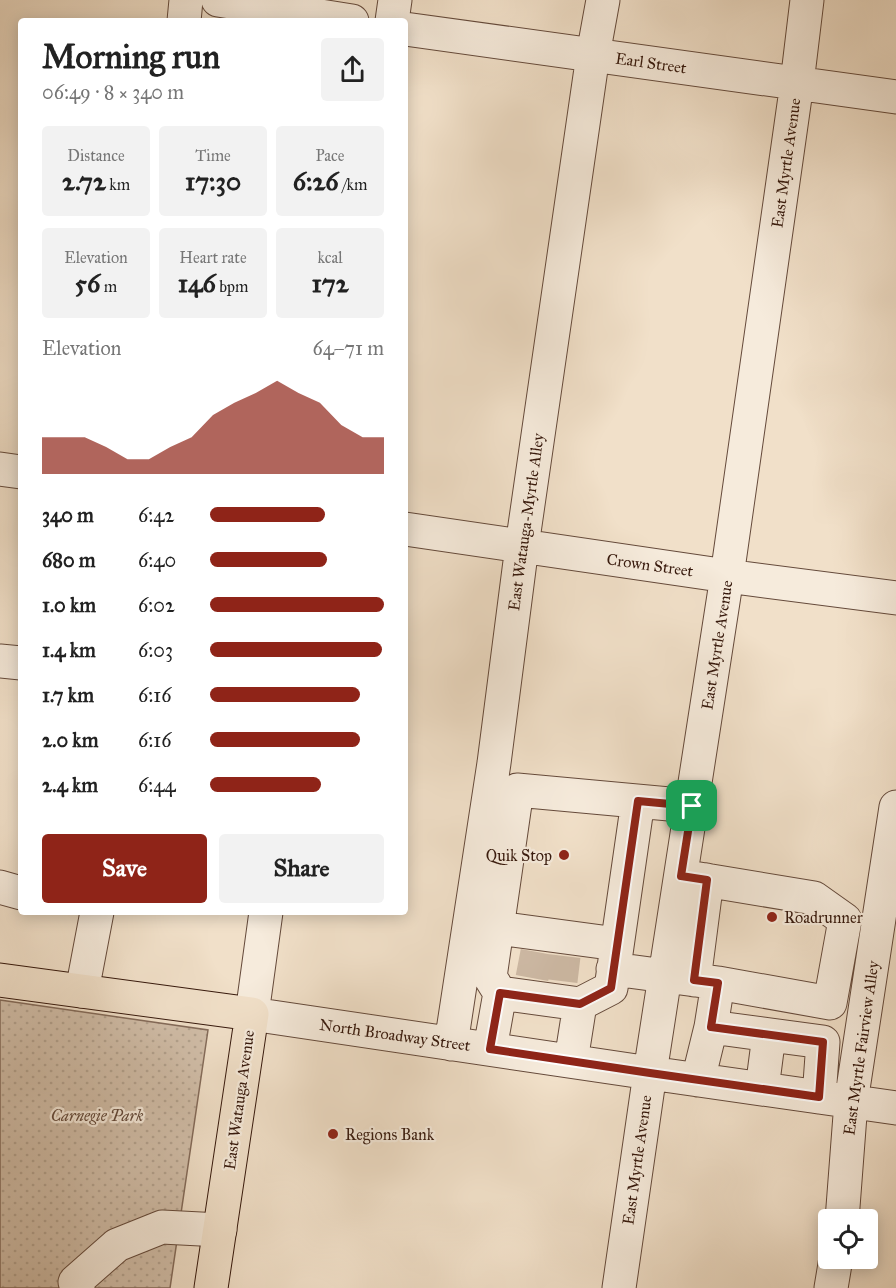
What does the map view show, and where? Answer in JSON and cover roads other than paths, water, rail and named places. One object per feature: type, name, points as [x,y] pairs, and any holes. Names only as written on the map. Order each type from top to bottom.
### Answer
[{"type":"main road","name":"North Broadway Street","points":[[0,980],[252,1014]]},
{"type":"main road","name":"East Watauga Avenue","points":[[211,1288],[252,1014]]},
{"type":"street","points":[[184,18],[186,0]]},
{"type":"street","points":[[218,0],[333,18]]},
{"type":"street","points":[[392,18],[395,0]]},
{"type":"street","name":"East Myrtle Avenue","points":[[619,1288],[650,1073],[692,980],[694,878],[692,806],[727,576],[807,0]]},
{"type":"street","name":"East Watauga-Myrtle Alley","points":[[451,1044],[494,763],[522,546],[593,55],[596,1]]},
{"type":"street","name":"Earl Street","points":[[408,29],[896,97]]},
{"type":"street","points":[[0,469],[18,472]]},
{"type":"street","name":"Crown Street","points":[[408,528],[727,576],[896,598]]},
{"type":"street","points":[[0,661],[18,663]]},
{"type":"street","points":[[692,806],[517,790],[490,977],[547,973],[615,956],[692,980],[865,1010]]},
{"type":"street","points":[[497,928],[547,973],[611,988],[638,801]]},
{"type":"street","name":"East Myrtle Fairview Alley","points":[[843,1209],[851,1102],[896,807]]},
{"type":"street","points":[[694,878],[814,898],[845,921],[823,1042],[819,1097]]},
{"type":"street","points":[[0,888],[18,892]]},
{"type":"street","points":[[82,991],[96,915]]},
{"type":"street","name":"East Watauga Avenue","points":[[252,1014],[266,915]]},
{"type":"street","points":[[490,1049],[547,973]]},
{"type":"street","points":[[547,973],[571,1061]]},
{"type":"street","points":[[692,980],[711,1027],[698,1080]]},
{"type":"street","name":"North Broadway Street","points":[[252,1014],[896,1108]]},
{"type":"street","points":[[711,1027],[823,1042]]},
{"type":"street","points":[[762,1089],[770,1035]]},
{"type":"street","points":[[78,1288],[75,1282],[117,1245],[162,1227],[220,1230]]},
{"type":"street","points":[[831,1288],[834,1269]]},
{"type":"tunnel","points":[[532,978],[537,952]]},
{"type":"tunnel","points":[[561,981],[564,956]]},
{"type":"place","name":"Quik Stop","points":[[564,855]]},
{"type":"place","name":"Roadrunner","points":[[772,917]]},
{"type":"place","name":"Regions Bank","points":[[333,1134]]},
{"type":"park label","name":"Carnegie Park","points":[[97,1115]]}]
